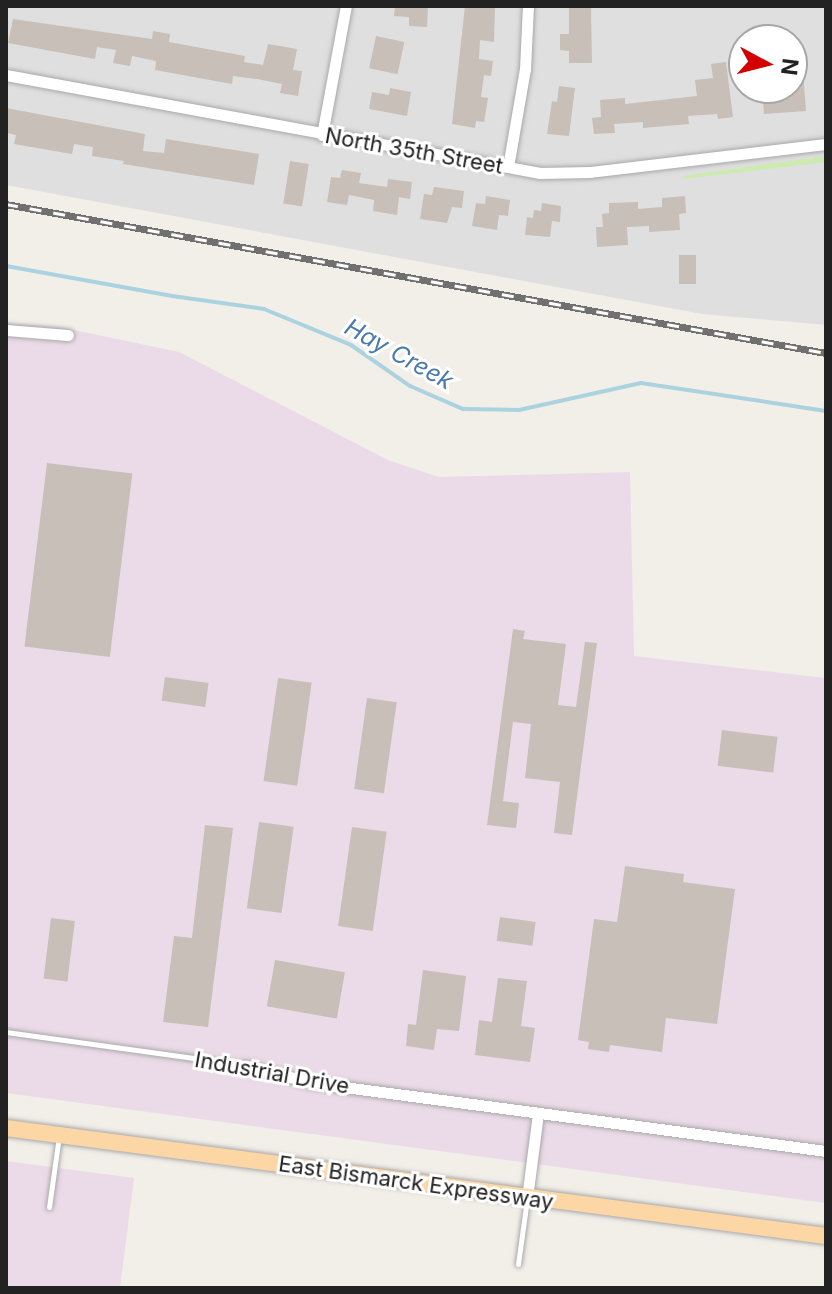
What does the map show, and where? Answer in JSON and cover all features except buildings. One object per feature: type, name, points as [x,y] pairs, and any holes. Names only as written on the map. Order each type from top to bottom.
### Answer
[{"type":"main road","name":"East Bismarck Expressway","points":[[6,1128],[826,1236]]},
{"type":"street","points":[[322,135],[346,6]]},
{"type":"street","points":[[508,167],[525,69],[528,6]]},
{"type":"street","name":"North 35th Street","points":[[6,75],[540,173],[574,173],[826,144]]},
{"type":"street","points":[[6,330],[68,335]]},
{"type":"street","name":"Industrial Drive","points":[[245,1066],[314,1083],[826,1151]]},
{"type":"street","points":[[527,1198],[538,1113]]},
{"type":"lane","name":"Industrial Drive","points":[[6,1032],[245,1066]]},
{"type":"lane","points":[[49,1207],[59,1135]]},
{"type":"lane","points":[[518,1264],[527,1198]]},
{"type":"shaded area","points":[[6,6],[826,6],[826,325],[702,314],[6,185]]},
{"type":"shaded area","points":[[6,323],[55,326],[179,352],[388,460],[439,477],[630,472],[634,656],[826,678],[826,1203],[6,1093]]},
{"type":"shaded area","points":[[6,1161],[134,1178],[120,1288],[6,1288]]},
{"type":"green space","points":[[826,156],[826,162],[685,179],[682,176]]},
{"type":"waterway","name":"Hay Creek","points":[[6,266],[264,309],[351,345],[410,386],[463,409],[519,410],[641,383],[826,411]]},
{"type":"railway","points":[[6,204],[826,353]]}]
